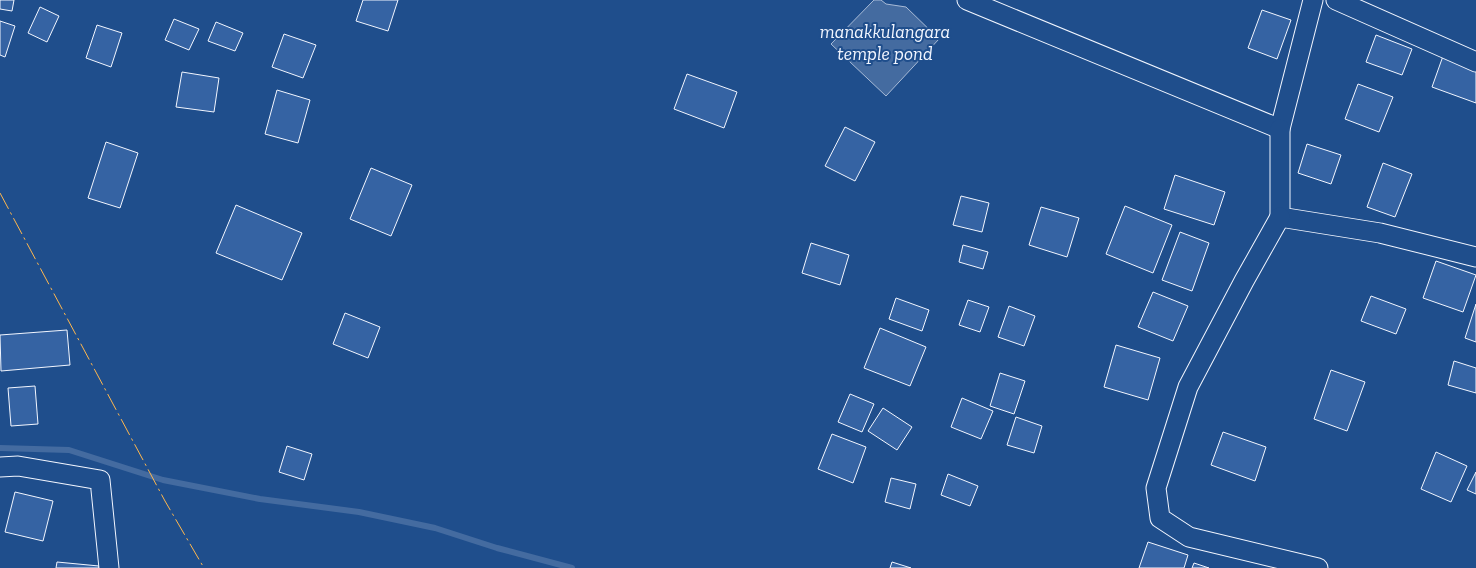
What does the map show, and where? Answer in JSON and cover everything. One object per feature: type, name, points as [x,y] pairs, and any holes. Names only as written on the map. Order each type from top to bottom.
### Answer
[{"type":"street","points":[[967,0],[1280,129]]},
{"type":"street","points":[[1313,0],[1280,129],[1280,217],[1188,387],[1156,488],[1160,518],[1189,537],[1318,568]]},
{"type":"street","points":[[1336,0],[1476,62]]},
{"type":"street","points":[[1280,217],[1380,233],[1476,258]]},
{"type":"street","points":[[0,467],[18,466],[100,480],[109,568]]},
{"type":"water","name":"manakkulangara temple pond","points":[[874,0],[906,7],[939,39],[886,96],[831,44]]},
{"type":"building","points":[[0,0],[14,0],[12,11],[0,9]]},
{"type":"building","points":[[363,0],[398,0],[388,31],[356,21]]},
{"type":"building","points":[[40,7],[59,16],[47,42],[28,33]]},
{"type":"building","points":[[1262,10],[1291,20],[1277,59],[1248,48]]},
{"type":"building","points":[[174,19],[199,29],[189,50],[165,40]]},
{"type":"building","points":[[0,21],[15,26],[5,57],[0,55]]},
{"type":"building","points":[[216,22],[243,33],[235,51],[208,41]]},
{"type":"building","points":[[97,25],[122,33],[111,67],[86,58]]},
{"type":"building","points":[[284,34],[316,45],[303,78],[272,67]]},
{"type":"building","points":[[1376,35],[1412,49],[1402,75],[1366,62]]},
{"type":"building","points":[[1443,56],[1476,68],[1476,103],[1432,87]]},
{"type":"building","points":[[182,72],[219,78],[214,112],[176,107]]},
{"type":"building","points":[[687,74],[737,92],[724,128],[674,109]]},
{"type":"building","points":[[1358,84],[1393,97],[1379,132],[1345,119]]},
{"type":"building","points":[[277,90],[310,100],[298,143],[265,134]]},
{"type":"building","points":[[845,127],[875,142],[855,181],[825,166]]},
{"type":"building","points":[[106,142],[138,153],[120,208],[88,198]]},
{"type":"building","points":[[1307,144],[1341,155],[1331,184],[1298,173]]},
{"type":"building","points":[[1383,163],[1412,174],[1395,217],[1367,207]]},
{"type":"building","points":[[371,168],[412,185],[391,236],[350,219]]},
{"type":"building","points":[[1175,175],[1225,192],[1214,225],[1164,209]]},
{"type":"building","points":[[961,196],[989,203],[982,232],[953,225]]},
{"type":"building","points":[[236,205],[302,233],[282,280],[216,253]]},
{"type":"building","points":[[1125,206],[1172,225],[1153,273],[1106,254]]},
{"type":"building","points":[[1041,207],[1079,218],[1067,257],[1029,245]]},
{"type":"building","points":[[1180,232],[1209,243],[1192,291],[1162,280]]},
{"type":"building","points":[[811,243],[849,255],[840,285],[802,273]]},
{"type":"building","points":[[963,245],[988,252],[983,269],[959,262]]},
{"type":"building","points":[[1436,261],[1476,275],[1463,312],[1423,298]]},
{"type":"building","points":[[1153,292],[1188,306],[1173,341],[1138,327]]},
{"type":"building","points":[[1371,296],[1406,309],[1396,334],[1361,321]]},
{"type":"building","points":[[896,298],[929,310],[922,331],[889,319]]},
{"type":"building","points":[[968,300],[989,307],[980,332],[959,325]]},
{"type":"building","points":[[1476,304],[1476,342],[1465,338]]},
{"type":"building","points":[[1009,306],[1035,316],[1024,346],[998,337]]},
{"type":"building","points":[[345,313],[380,327],[368,358],[333,344]]},
{"type":"building","points":[[880,328],[926,347],[910,386],[864,368]]},
{"type":"building","points":[[67,330],[70,365],[1,371],[0,335]]},
{"type":"building","points":[[1116,345],[1160,358],[1148,400],[1104,387]]},
{"type":"building","points":[[1454,361],[1476,368],[1476,393],[1448,385]]},
{"type":"building","points":[[1331,370],[1365,382],[1347,431],[1314,419]]},
{"type":"building","points":[[1000,373],[1025,381],[1014,414],[990,406]]},
{"type":"building","points":[[35,386],[38,424],[11,426],[8,388]]},
{"type":"building","points":[[850,394],[874,404],[862,432],[838,422]]},
{"type":"building","points":[[962,398],[993,411],[981,439],[951,427]]},
{"type":"building","points":[[883,408],[912,427],[897,450],[868,431]]},
{"type":"building","points":[[1016,417],[1042,426],[1034,453],[1007,445]]},
{"type":"building","points":[[1223,432],[1266,447],[1255,481],[1211,465]]},
{"type":"building","points":[[832,434],[866,447],[853,483],[818,469]]},
{"type":"building","points":[[287,446],[312,454],[304,480],[279,472]]},
{"type":"building","points":[[1436,452],[1467,466],[1451,502],[1421,489]]},
{"type":"building","points":[[1476,472],[1476,494],[1467,490]]},
{"type":"building","points":[[948,474],[978,486],[970,506],[941,495]]},
{"type":"building","points":[[891,478],[916,484],[910,509],[885,502]]},
{"type":"building","points":[[15,492],[53,501],[43,541],[5,532]]},
{"type":"building","points":[[1148,542],[1188,555],[1184,568],[1139,568]]},
{"type":"building","points":[[57,562],[99,566],[99,568],[56,568]]},
{"type":"building","points":[[892,562],[911,568],[890,568]]},
{"type":"building","points":[[1194,563],[1209,568],[1192,568]]},
{"type":"waterway","points":[[0,448],[69,450],[163,480],[260,499],[359,512],[435,528],[497,548],[572,568]]},
{"type":"power","points":[[0,193],[165,501],[204,568]]}]
